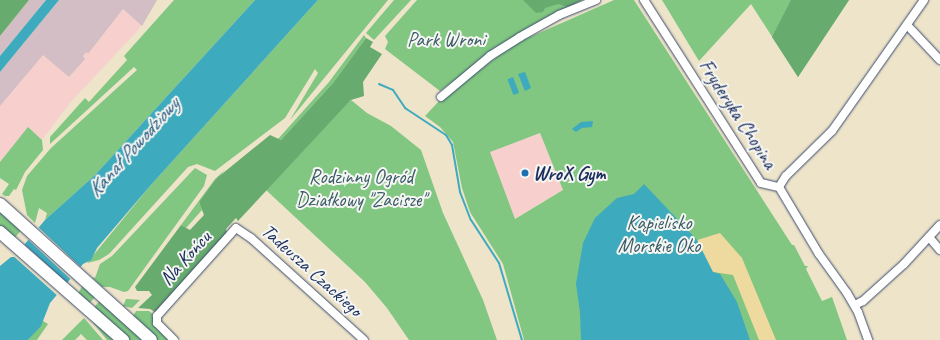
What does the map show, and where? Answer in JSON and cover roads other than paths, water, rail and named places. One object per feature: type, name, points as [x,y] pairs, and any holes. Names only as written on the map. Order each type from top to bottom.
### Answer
[{"type":"main road","points":[[0,204],[151,340]]},
{"type":"main road","points":[[0,232],[122,340]]},
{"type":"street","points":[[441,96],[490,56],[520,37],[559,15],[596,0]]},
{"type":"street","name":"Fryderyka Chopina","points":[[644,0],[761,183],[779,187],[787,203],[855,305],[868,340]]},
{"type":"street","points":[[779,187],[786,176],[832,131],[924,0]]},
{"type":"street","points":[[907,25],[940,60]]},
{"type":"street","points":[[855,305],[863,301],[904,264],[930,238],[940,225]]},
{"type":"street","name":"Na Końcu","points":[[174,340],[157,323],[156,318],[159,312],[236,228]]},
{"type":"street","name":"Tadeusza Czackiego","points":[[236,228],[251,238],[364,340]]},
{"type":"street","points":[[930,238],[940,250]]},
{"type":"water","points":[[46,0],[59,0],[0,72],[0,56]]},
{"type":"water","name":"Kanał Powodziowy","points":[[255,0],[318,0],[150,186],[97,248],[91,260],[83,264],[50,303],[41,326],[28,340],[0,340],[0,266],[11,257],[14,257],[45,220],[95,175]]},
{"type":"water","points":[[525,72],[531,88],[525,91],[518,74]]},
{"type":"water","points":[[513,77],[519,93],[513,95],[507,79]]},
{"type":"water","points":[[593,121],[592,127],[582,128],[576,132],[572,129],[581,122]]},
{"type":"water","points":[[644,184],[697,240],[713,272],[720,274],[737,302],[750,340],[581,340],[580,312],[576,284],[583,243],[595,218],[617,198],[634,194]]},
{"type":"waterway","points":[[379,84],[393,90],[405,108],[446,135],[452,145],[460,192],[471,220],[499,263],[522,340]]},
{"type":"place","name":"WroX Gym","points":[[525,173]]},
{"type":"park label","name":"Park Wroni","points":[[446,39]]},
{"type":"park label","name":"Rodzinny Ogród Działkowy \"Zacisze\"","points":[[361,188]]},
{"type":"park label","name":"Kąpielisko Morskie Oko","points":[[659,234]]}]
